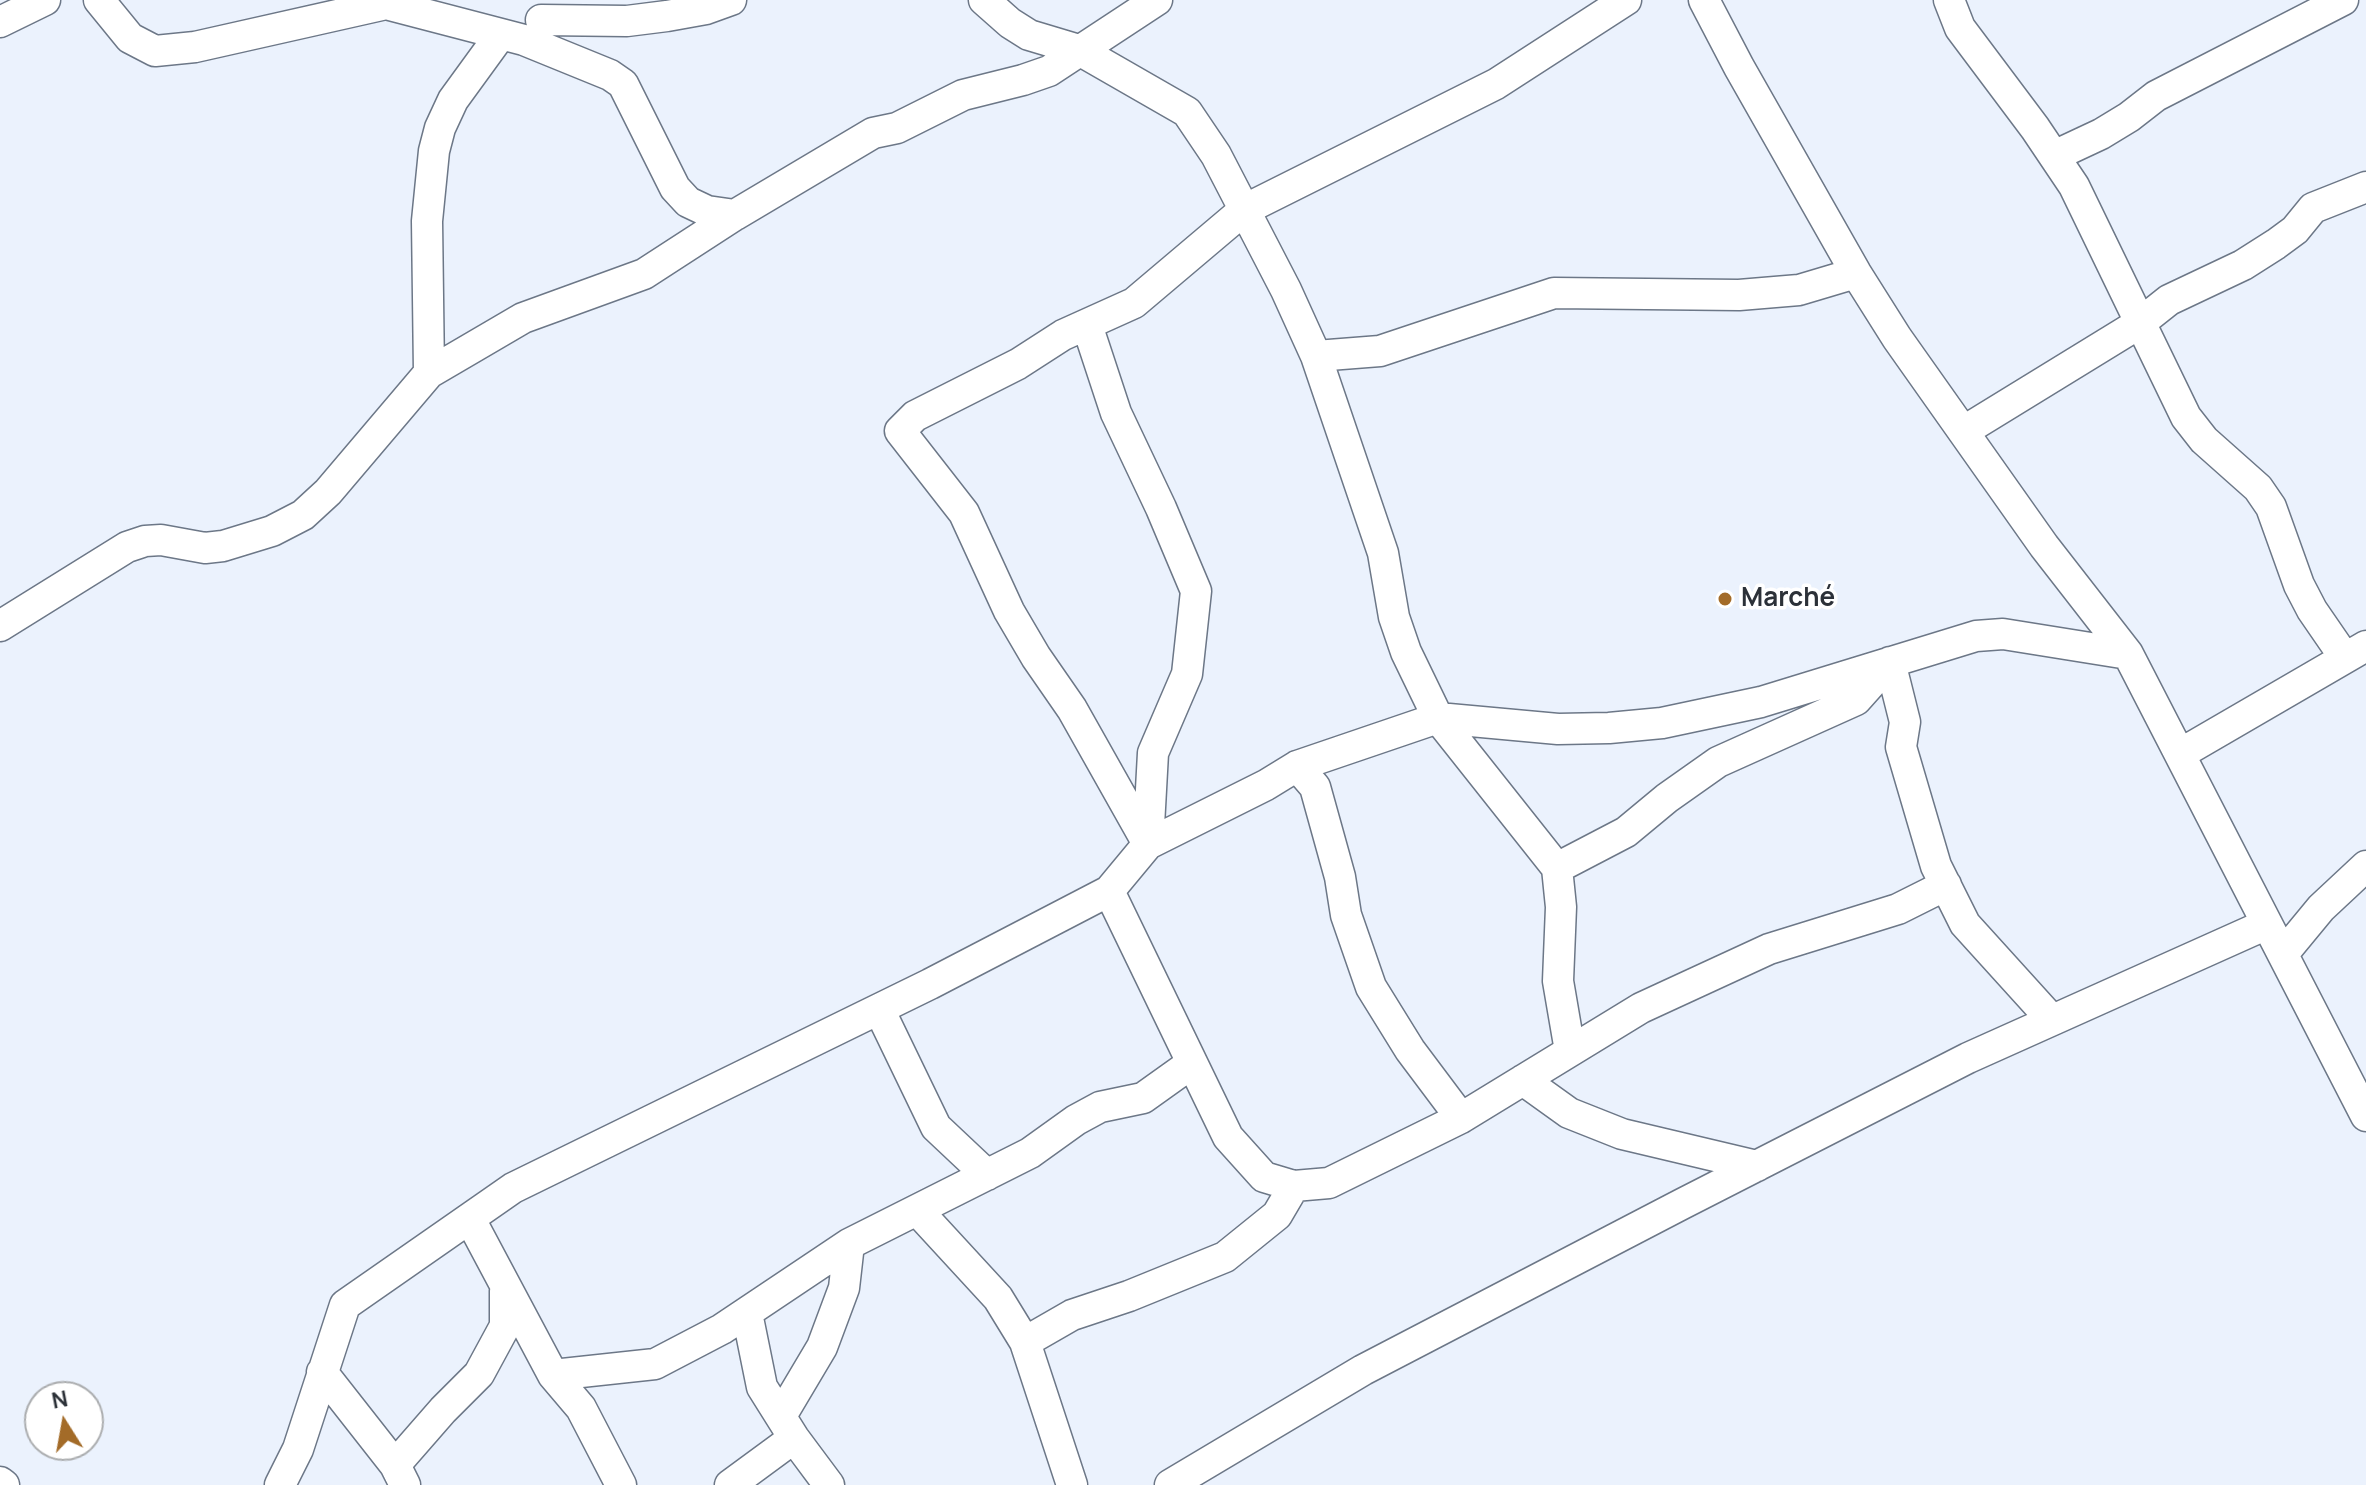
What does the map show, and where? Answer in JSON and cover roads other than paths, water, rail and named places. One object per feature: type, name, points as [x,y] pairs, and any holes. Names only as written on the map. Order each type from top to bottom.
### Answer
[{"type":"street","points":[[0,22],[45,0]]},
{"type":"street","points":[[99,0],[130,38],[155,51],[195,47],[386,4],[531,24],[627,21],[706,9],[731,0]]},
{"type":"street","points":[[984,0],[1029,35],[1079,50],[1187,112],[1216,155],[1286,290],[1316,356],[1383,553],[1394,617],[1406,652],[1438,718],[1557,868],[1561,907],[1558,981],[1570,1051]]},
{"type":"street","points":[[0,626],[127,547],[161,540],[205,548],[223,546],[272,531],[303,515],[328,492],[429,373],[523,318],[644,274],[735,215],[873,133],[897,128],[963,95],[1049,71],[1157,0]]},
{"type":"street","points":[[1148,844],[1072,709],[1009,611],[964,513],[900,431],[915,416],[986,381],[1063,335],[1134,303],[1244,210],[1496,84],[1626,0]]},
{"type":"street","points":[[1704,0],[1856,273],[1897,338],[2044,546],[2128,654],[2366,1116]]},
{"type":"street","points":[[1949,0],[1960,28],[2074,186],[2186,417],[2204,440],[2258,488],[2271,507],[2299,585],[2312,610],[2356,652],[2180,754]]},
{"type":"street","points":[[2054,156],[2101,134],[2156,96],[2343,0]]},
{"type":"street","points":[[531,24],[623,84],[675,188],[688,202],[707,211],[735,215]]},
{"type":"street","points":[[429,373],[427,221],[434,151],[440,128],[453,100],[531,24]]},
{"type":"street","points":[[1964,431],[2140,323],[2169,300],[2243,265],[2276,244],[2295,230],[2313,208],[2366,187]]},
{"type":"street","points":[[1316,356],[1380,351],[1554,293],[1739,295],[1799,290],[1856,273]]},
{"type":"street","points":[[1087,325],[1116,413],[1196,591],[1187,674],[1153,753],[1148,844]]},
{"type":"street","points":[[280,1485],[298,1449],[345,1305],[513,1188],[879,1009],[1109,891],[1148,844],[1266,785],[1297,766],[1438,718],[1558,729],[1662,723],[1761,702],[1976,636],[2003,634],[2128,654]]},
{"type":"street","points":[[1557,868],[1626,832],[1718,762],[1856,700],[1890,662]]},
{"type":"street","points":[[1890,662],[1905,722],[1901,747],[1936,866],[1965,924],[2052,1020]]},
{"type":"street","points":[[1297,766],[1315,787],[1340,877],[1346,915],[1371,987],[1410,1050],[1461,1118]]},
{"type":"street","points":[[2283,954],[2321,908],[2365,868]]},
{"type":"street","points":[[1109,891],[1228,1137],[1264,1177],[1294,1186],[1329,1183],[1461,1118],[1641,1008],[1769,949],[1898,909],[1946,885]]},
{"type":"street","points":[[1170,1485],[1363,1370],[1968,1058],[2267,924]]},
{"type":"street","points":[[879,1009],[936,1127],[987,1175]]},
{"type":"street","points":[[553,1375],[655,1364],[747,1313],[849,1244],[1030,1153],[1100,1107],[1143,1098],[1192,1063]]},
{"type":"street","points":[[1523,1080],[1569,1113],[1622,1134],[1757,1166]]},
{"type":"street","points":[[1025,1342],[1072,1315],[1129,1296],[1225,1257],[1277,1215],[1294,1186]]},
{"type":"street","points":[[917,1210],[998,1298],[1025,1342],[1072,1485]]},
{"type":"street","points":[[470,1219],[553,1375],[581,1408],[621,1485]]},
{"type":"street","points":[[730,1485],[788,1427],[844,1288],[849,1244]]},
{"type":"street","points":[[322,1372],[400,1475],[479,1374],[505,1326],[505,1287]]},
{"type":"street","points":[[747,1313],[762,1387],[829,1485]]},
{"type":"place","name":"Marché","points":[[1725,599]]}]
